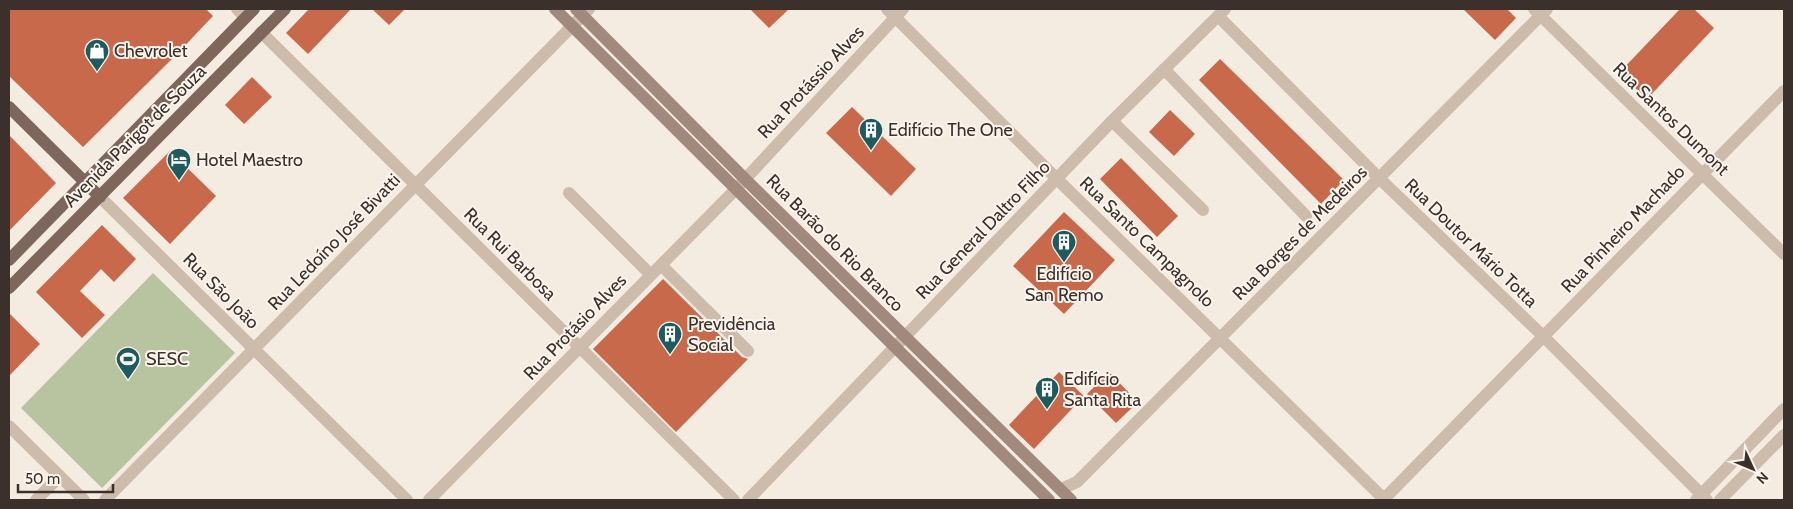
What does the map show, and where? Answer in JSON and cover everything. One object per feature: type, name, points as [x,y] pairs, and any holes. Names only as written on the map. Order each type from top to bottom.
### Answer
[{"type":"main road","name":"Avenida Parigot de Souza","points":[[9,288],[285,9]]},
{"type":"main road","name":"Rua Barão do Rio Branco","points":[[554,9],[1049,500]]},
{"type":"main road","name":"Rua Barão do Rio Branco","points":[[582,11],[744,179],[1061,489],[1070,500]]},
{"type":"main road","name":"Avenida Parigot de Souza","points":[[9,260],[245,12]]},
{"type":"main road","name":"Rua São João","points":[[9,108],[100,196]]},
{"type":"street","name":"Rua Ledoíno José Bivatti","points":[[105,500],[572,26],[582,11]]},
{"type":"street","name":"Rua Protássio Alves","points":[[744,179],[895,11]]},
{"type":"street","name":"Rua Santo Campagnolo","points":[[895,11],[1057,179],[1384,500]]},
{"type":"street","name":"Rua Santos Dumont","points":[[1541,11],[1784,254]]},
{"type":"street","name":"Rua Borges de Medeiros","points":[[1061,489],[1077,482],[1379,178],[1541,11]]},
{"type":"street","name":"Rua Doutor Mário Totta","points":[[1221,12],[1379,178],[1543,336],[1701,498]]},
{"type":"street","name":"Rua General Daltro Filho","points":[[748,500],[1112,122],[1221,12]]},
{"type":"street","name":"Rua Rui Barbosa","points":[[262,32],[734,500]]},
{"type":"street","points":[[1164,69],[1306,216]]},
{"type":"street","name":"Rua Pinheiro Machado","points":[[1384,500],[1784,91]]},
{"type":"street","points":[[1112,122],[1202,210]]},
{"type":"street","name":"Rua Protásio Alves","points":[[430,500],[744,179]]},
{"type":"street","points":[[569,193],[651,274]]},
{"type":"street","name":"Rua São João","points":[[100,196],[408,500]]},
{"type":"street","points":[[661,265],[748,350]]},
{"type":"street","points":[[1701,498],[1784,409]]},
{"type":"street","points":[[9,426],[84,500]]},
{"type":"street","points":[[1720,500],[1784,435]]},
{"type":"street","points":[[36,500],[60,476]]},
{"type":"street","name":"Rua Borges de Medeiros","points":[[1070,500],[1077,482]]},
{"type":"street","points":[[1049,500],[1061,489]]},
{"type":"green space","name":"SESC","points":[[153,273],[235,353],[102,488],[21,408]]},
{"type":"building","points":[[9,9],[206,9],[213,16],[83,147],[9,76]]},
{"type":"building","points":[[309,9],[351,9],[308,54],[286,33]]},
{"type":"building","points":[[372,9],[405,9],[389,25]]},
{"type":"building","points":[[750,9],[789,9],[769,28]]},
{"type":"building","points":[[1463,9],[1507,9],[1516,18],[1495,40]]},
{"type":"building","points":[[1680,9],[1694,9],[1714,28],[1647,99],[1619,73]]},
{"type":"building","points":[[1220,59],[1344,180],[1321,204],[1199,80]]},
{"type":"building","points":[[252,77],[272,97],[244,124],[225,105]]},
{"type":"building","name":"Edifício The One","points":[[852,107],[916,169],[891,196],[826,133]]},
{"type":"building","points":[[1170,110],[1195,134],[1174,156],[1149,132]]},
{"type":"building","points":[[9,135],[56,183],[9,231]]},
{"type":"building","points":[[170,151],[216,196],[170,244],[123,198]]},
{"type":"building","points":[[1121,158],[1178,216],[1157,237],[1100,179]]},
{"type":"building","name":"Edifício San Remo","points":[[1064,212],[1115,260],[1064,314],[1013,266]]},
{"type":"building","points":[[102,225],[136,259],[114,282],[101,269],[80,291],[105,315],[82,338],[36,292]]},
{"type":"building","name":"Previdência Social","points":[[663,279],[742,357],[748,359],[676,432],[593,349]]},
{"type":"building","points":[[9,313],[40,344],[9,376]]},
{"type":"building","name":"Edifício Santa Rita","points":[[1059,372],[1084,396],[1034,449],[1009,425]]},
{"type":"building","points":[[1109,372],[1138,402],[1116,423],[1087,394]]},
{"type":"place","name":"Chevrolet","points":[[97,72]]},
{"type":"place","name":"Edifício The One","points":[[871,151]]},
{"type":"place","name":"Hotel Maestro","points":[[179,181]]},
{"type":"place","name":"Edifício San Remo","points":[[1064,263]]},
{"type":"place","name":"Previdência Social","points":[[670,355]]},
{"type":"place","name":"SESC","points":[[128,380]]},
{"type":"place","name":"Edifício Santa Rita","points":[[1047,410]]}]
